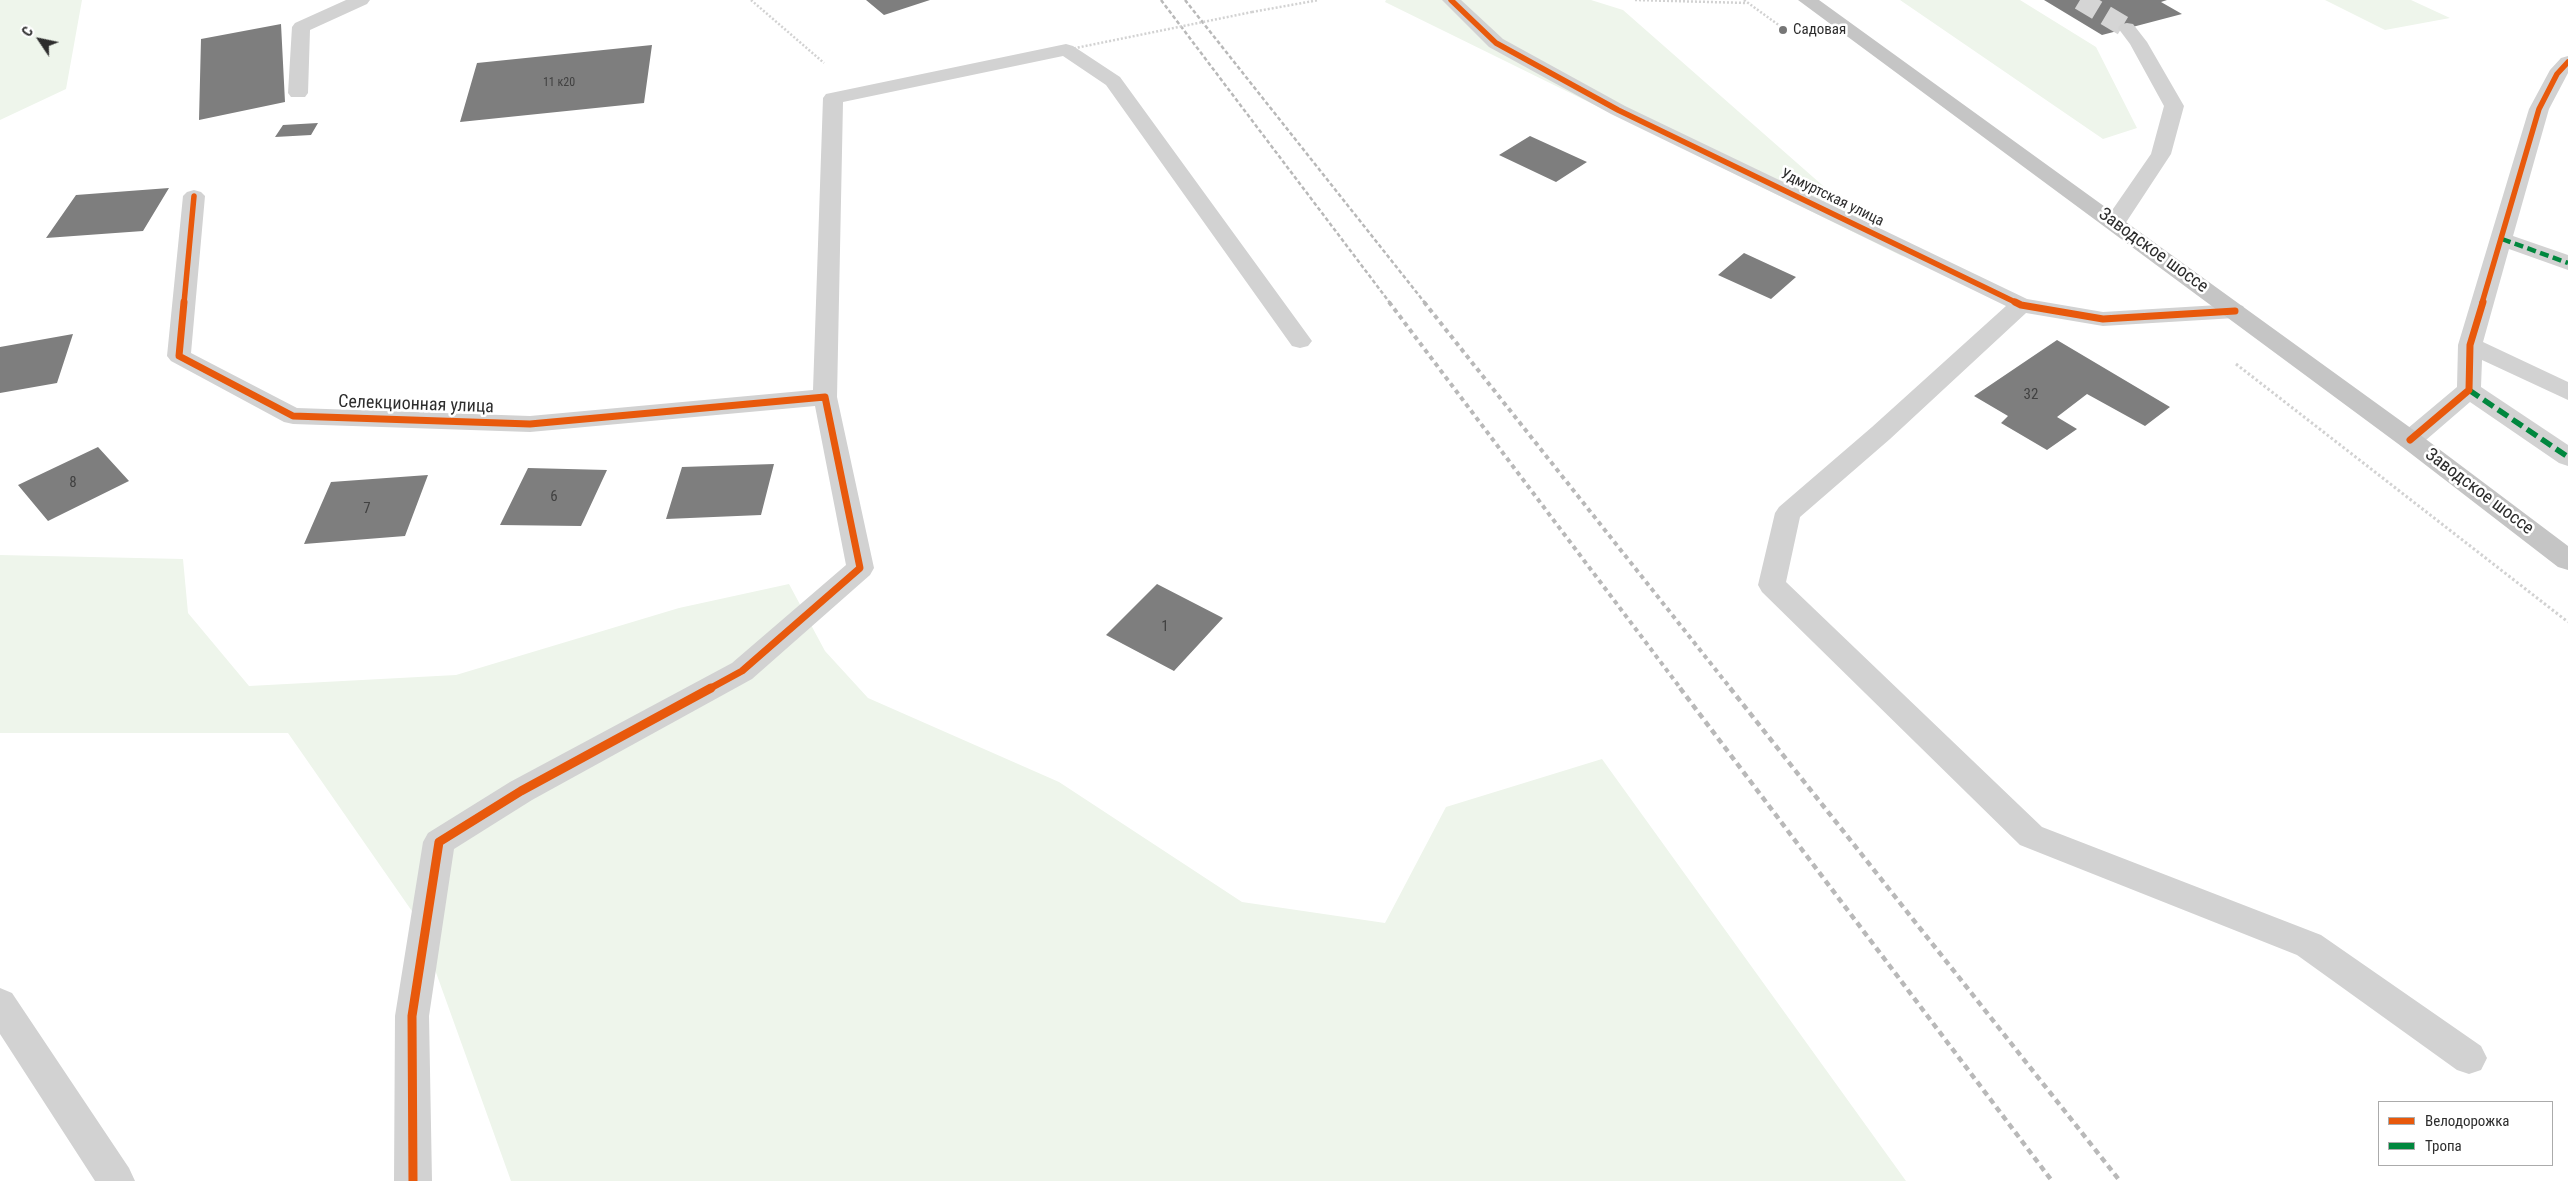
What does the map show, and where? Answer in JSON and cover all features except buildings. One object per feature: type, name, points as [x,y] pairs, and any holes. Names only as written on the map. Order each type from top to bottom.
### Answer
[{"type":"main road","name":"Заводское шоссе","points":[[1808,0],[2115,222],[2410,440],[2568,560]]},
{"type":"street","points":[[298,93],[301,27],[362,0]]},
{"type":"street","name":"Удмуртская улица","points":[[1452,0],[1496,43],[1618,110],[2021,306],[2103,318],[2235,311]]},
{"type":"street","points":[[2115,222],[2161,154],[2174,106],[2138,42],[2127,28]]},
{"type":"street","points":[[413,1181],[412,1016],[439,842],[521,792],[742,671],[860,568],[825,397],[833,98],[1066,50],[1113,81],[1300,342]]},
{"type":"street","points":[[2470,390],[2470,345],[2539,109],[2557,74],[2568,62]]},
{"type":"street","name":"Селекционная улица","points":[[194,196],[179,356],[293,416],[530,424],[825,397]]},
{"type":"street","points":[[2502,240],[2568,263]]},
{"type":"street","points":[[2021,306],[1881,433],[1788,513],[1772,585],[2030,836],[2309,946],[2468,1058]]},
{"type":"street","points":[[2470,345],[2568,392]]},
{"type":"street","points":[[2410,440],[2470,390]]},
{"type":"street","points":[[2470,390],[2568,457]]},
{"type":"street","points":[[0,1004],[116,1181]]},
{"type":"path","points":[[751,0],[825,64]]},
{"type":"path","points":[[1066,50],[1319,0]]},
{"type":"path","points":[[1635,0],[1747,3]]},
{"type":"shaded area","points":[[0,0],[82,0],[66,89],[0,120]]},
{"type":"shaded area","points":[[1386,0],[1591,0],[1623,10],[1904,257],[1385,2]]},
{"type":"shaded area","points":[[1900,0],[2020,0],[2096,47],[2137,128],[2103,139]]},
{"type":"shaded area","points":[[2325,0],[2411,0],[2450,18],[2385,30]]},
{"type":"shaded area","points":[[0,555],[183,559],[188,613],[249,686],[456,675],[679,608],[789,584],[825,651],[868,698],[1059,782],[1242,902],[1385,923],[1446,807],[1602,759],[1906,1181],[511,1181],[416,917],[288,733],[0,733]]},
{"type":"tunnel","points":[[2080,0],[2127,28]]},
{"type":"railway","points":[[1161,0],[1390,303]]},
{"type":"railway","points":[[1185,0],[1425,303]]},
{"type":"railway","points":[[1389,302],[1681,689]]},
{"type":"railway","points":[[1424,302],[1731,689]]},
{"type":"railway","points":[[1680,688],[2052,1181]]},
{"type":"railway","points":[[1730,688],[2120,1181]]},
{"type":"marked path","points":[[2502,239],[2568,263]]},
{"type":"marked path","points":[[2469,390],[2568,457]]},
{"type":"cycle path","points":[[1451,0],[1496,43],[1618,110],[2021,305],[2103,319],[2235,311]]},
{"type":"cycle path","points":[[2410,440],[2469,390],[2470,345],[2539,109],[2557,74],[2568,62]]},
{"type":"cycle path","points":[[194,196],[179,356],[293,416],[530,424],[825,397],[860,568],[742,671],[521,791],[439,842],[412,1016],[413,1181]]},
{"type":"place","name":"Садовая","points":[[1783,30]]}]
